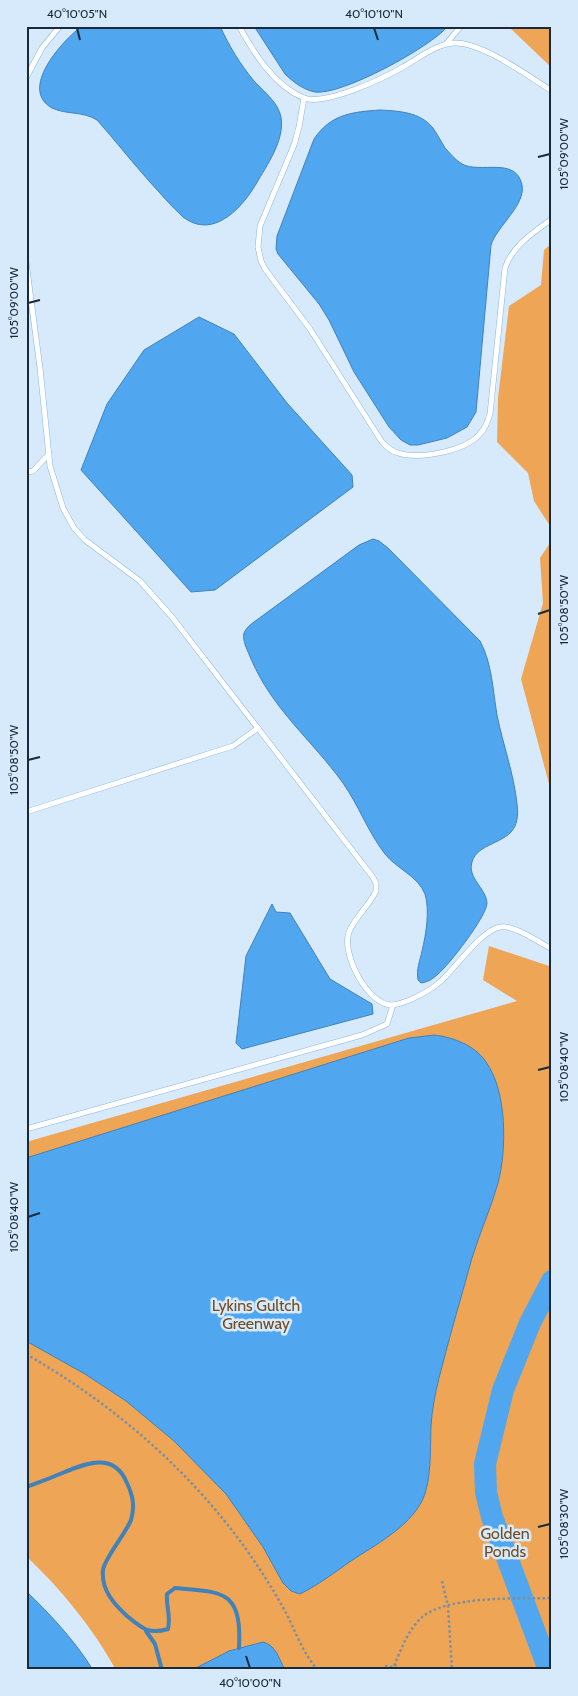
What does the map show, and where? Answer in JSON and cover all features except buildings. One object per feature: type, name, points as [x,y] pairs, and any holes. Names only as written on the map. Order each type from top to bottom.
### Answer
[{"type":"lane","points":[[26,78],[42,48],[60,26]]},
{"type":"lane","points":[[239,26],[254,52],[272,74],[289,90],[310,100],[328,98],[358,88],[390,74],[446,44],[465,44],[484,50],[552,91]]},
{"type":"lane","points":[[446,44],[461,26]]},
{"type":"lane","points":[[304,98],[294,145],[260,226],[258,237],[259,255],[265,269],[310,329],[382,442],[392,451],[405,455],[422,455],[447,450],[471,441],[484,429],[490,414],[505,268],[512,253],[521,242],[552,219]]},
{"type":"lane","points":[[26,262],[52,476],[59,497],[74,528],[94,548],[140,581],[172,618],[374,880],[375,894],[350,931],[348,944],[356,972],[364,986],[381,1002],[393,1005],[414,998],[442,980],[476,944],[497,927],[510,928],[552,949]]},
{"type":"lane","points":[[26,472],[33,471],[49,454]]},
{"type":"lane","points":[[26,812],[233,746],[258,728]]},
{"type":"lane","points":[[26,1129],[362,1035],[387,1024],[393,1005]]},
{"type":"path","points":[[26,1354],[80,1387],[114,1412],[192,1483],[246,1548],[281,1605],[306,1654],[318,1670]]},
{"type":"path","points":[[442,1581],[448,1606],[452,1670]]},
{"type":"path","points":[[393,1667],[411,1631],[430,1612],[448,1606],[481,1600],[552,1598]]},
{"type":"path","points":[[385,1666],[393,1667],[397,1670]]},
{"type":"green space","points":[[508,26],[552,26],[552,68]]},
{"type":"green space","points":[[552,243],[552,529],[534,501],[528,473],[497,442],[498,398],[509,306],[541,285],[544,250]]},
{"type":"green space","points":[[552,540],[552,795],[521,679],[543,603],[540,558]]},
{"type":"green space","name":"Lykins Gultch Greenway","points":[[489,946],[552,967],[552,1670],[116,1670],[76,1610],[26,1556],[26,1142],[517,1001],[483,980]]},
{"type":"water","points":[[82,26],[220,26],[239,61],[254,81],[274,102],[281,117],[282,126],[278,143],[265,169],[243,203],[235,211],[216,223],[205,225],[194,223],[183,217],[149,181],[97,120],[86,115],[52,108],[43,100],[40,89],[47,65],[55,53]]},
{"type":"water","points":[[254,26],[448,26],[424,46],[385,68],[344,86],[315,92],[299,85],[285,74]]},
{"type":"water","points":[[380,110],[409,113],[422,119],[433,128],[445,148],[462,164],[469,167],[505,168],[513,171],[518,176],[522,185],[522,193],[516,208],[499,230],[491,245],[476,412],[467,427],[447,438],[418,445],[410,445],[401,440],[389,427],[354,372],[329,320],[319,304],[278,254],[276,249],[277,236],[314,139],[335,119],[351,113]]},
{"type":"water","points":[[199,317],[234,334],[287,403],[352,475],[353,487],[215,590],[191,592],[81,470],[107,404],[144,350]]},
{"type":"water","points":[[373,539],[388,548],[480,641],[490,668],[497,715],[517,807],[517,821],[511,832],[506,837],[480,851],[472,862],[472,873],[484,893],[487,903],[481,918],[467,940],[443,969],[432,979],[421,983],[418,980],[418,965],[427,922],[426,900],[422,888],[385,854],[343,783],[270,694],[251,659],[244,639],[245,631],[253,623],[359,545]]},
{"type":"water","points":[[272,904],[276,912],[290,913],[330,979],[372,1004],[373,1014],[242,1049],[236,1043],[246,956]]},
{"type":"water","name":"Lykins Gultch Greenway","points":[[434,1035],[463,1043],[476,1051],[486,1062],[498,1088],[504,1137],[498,1183],[472,1258],[436,1390],[431,1420],[430,1464],[425,1493],[416,1511],[400,1528],[326,1579],[300,1594],[291,1591],[283,1583],[263,1547],[226,1494],[174,1441],[126,1401],[85,1374],[26,1341],[26,1158],[409,1038]]},
{"type":"water","points":[[26,1591],[62,1629],[93,1670],[26,1670]]},
{"type":"water","points":[[263,1642],[274,1649],[285,1670],[192,1670],[229,1651]]},
{"type":"waterway","points":[[549,1670],[492,1517],[486,1492],[485,1464],[503,1390],[530,1323],[552,1281]]},
{"type":"waterway","points":[[26,1487],[75,1468],[95,1463],[105,1463],[121,1472],[132,1497],[133,1506],[131,1520],[104,1565],[104,1584],[109,1596],[137,1624],[150,1631],[161,1631],[168,1629],[167,1594],[175,1588],[217,1593],[233,1605],[239,1629],[239,1648]]},
{"type":"waterway","points":[[146,1631],[155,1644],[162,1670]]},
{"type":"park label","name":"Golden Ponds","points":[[505,1542]]}]
